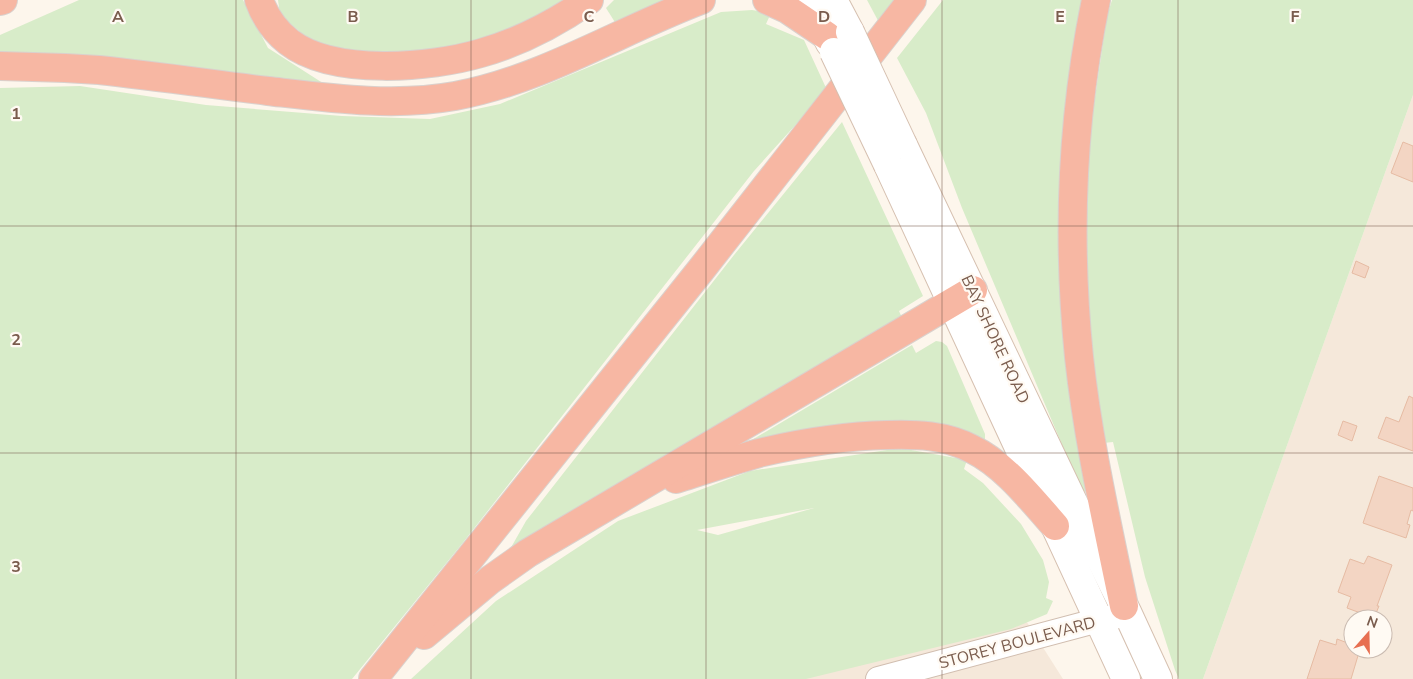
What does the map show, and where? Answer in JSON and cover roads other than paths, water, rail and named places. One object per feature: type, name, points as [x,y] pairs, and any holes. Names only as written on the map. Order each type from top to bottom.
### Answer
[{"type":"highway","points":[[259,0],[263,12],[270,23],[290,43],[302,50],[330,60],[362,65],[384,65],[431,62],[480,54],[528,36],[589,0]]},
{"type":"highway","points":[[0,66],[99,70],[341,99],[392,101],[434,99],[480,90],[528,76],[701,0]]},
{"type":"highway","points":[[767,0],[787,9],[837,40]]},
{"type":"highway","points":[[373,678],[700,271],[912,0]]},
{"type":"highway","points":[[1096,0],[1083,78],[1077,147],[1073,206],[1075,300],[1079,359],[1091,446],[1126,610]]},
{"type":"highway","points":[[373,678],[471,595],[508,567],[582,520],[963,296]]},
{"type":"highway","points":[[629,494],[734,461],[784,448],[830,440],[873,436],[934,436],[968,446],[995,464],[1028,495],[1055,526]]},
{"type":"main road","name":"BAY SHORE ROAD","points":[[808,0],[837,40],[896,155],[963,296],[1097,552],[1158,679]]},
{"type":"main road","name":"BAY SHORE ROAD","points":[[833,0],[837,40]]},
{"type":"main road","name":"BAY SHORE ROAD","points":[[963,296],[1055,526],[1126,679]]},
{"type":"street","name":"STOREY BOULEVARD","points":[[878,679],[928,672],[1126,610]]}]
